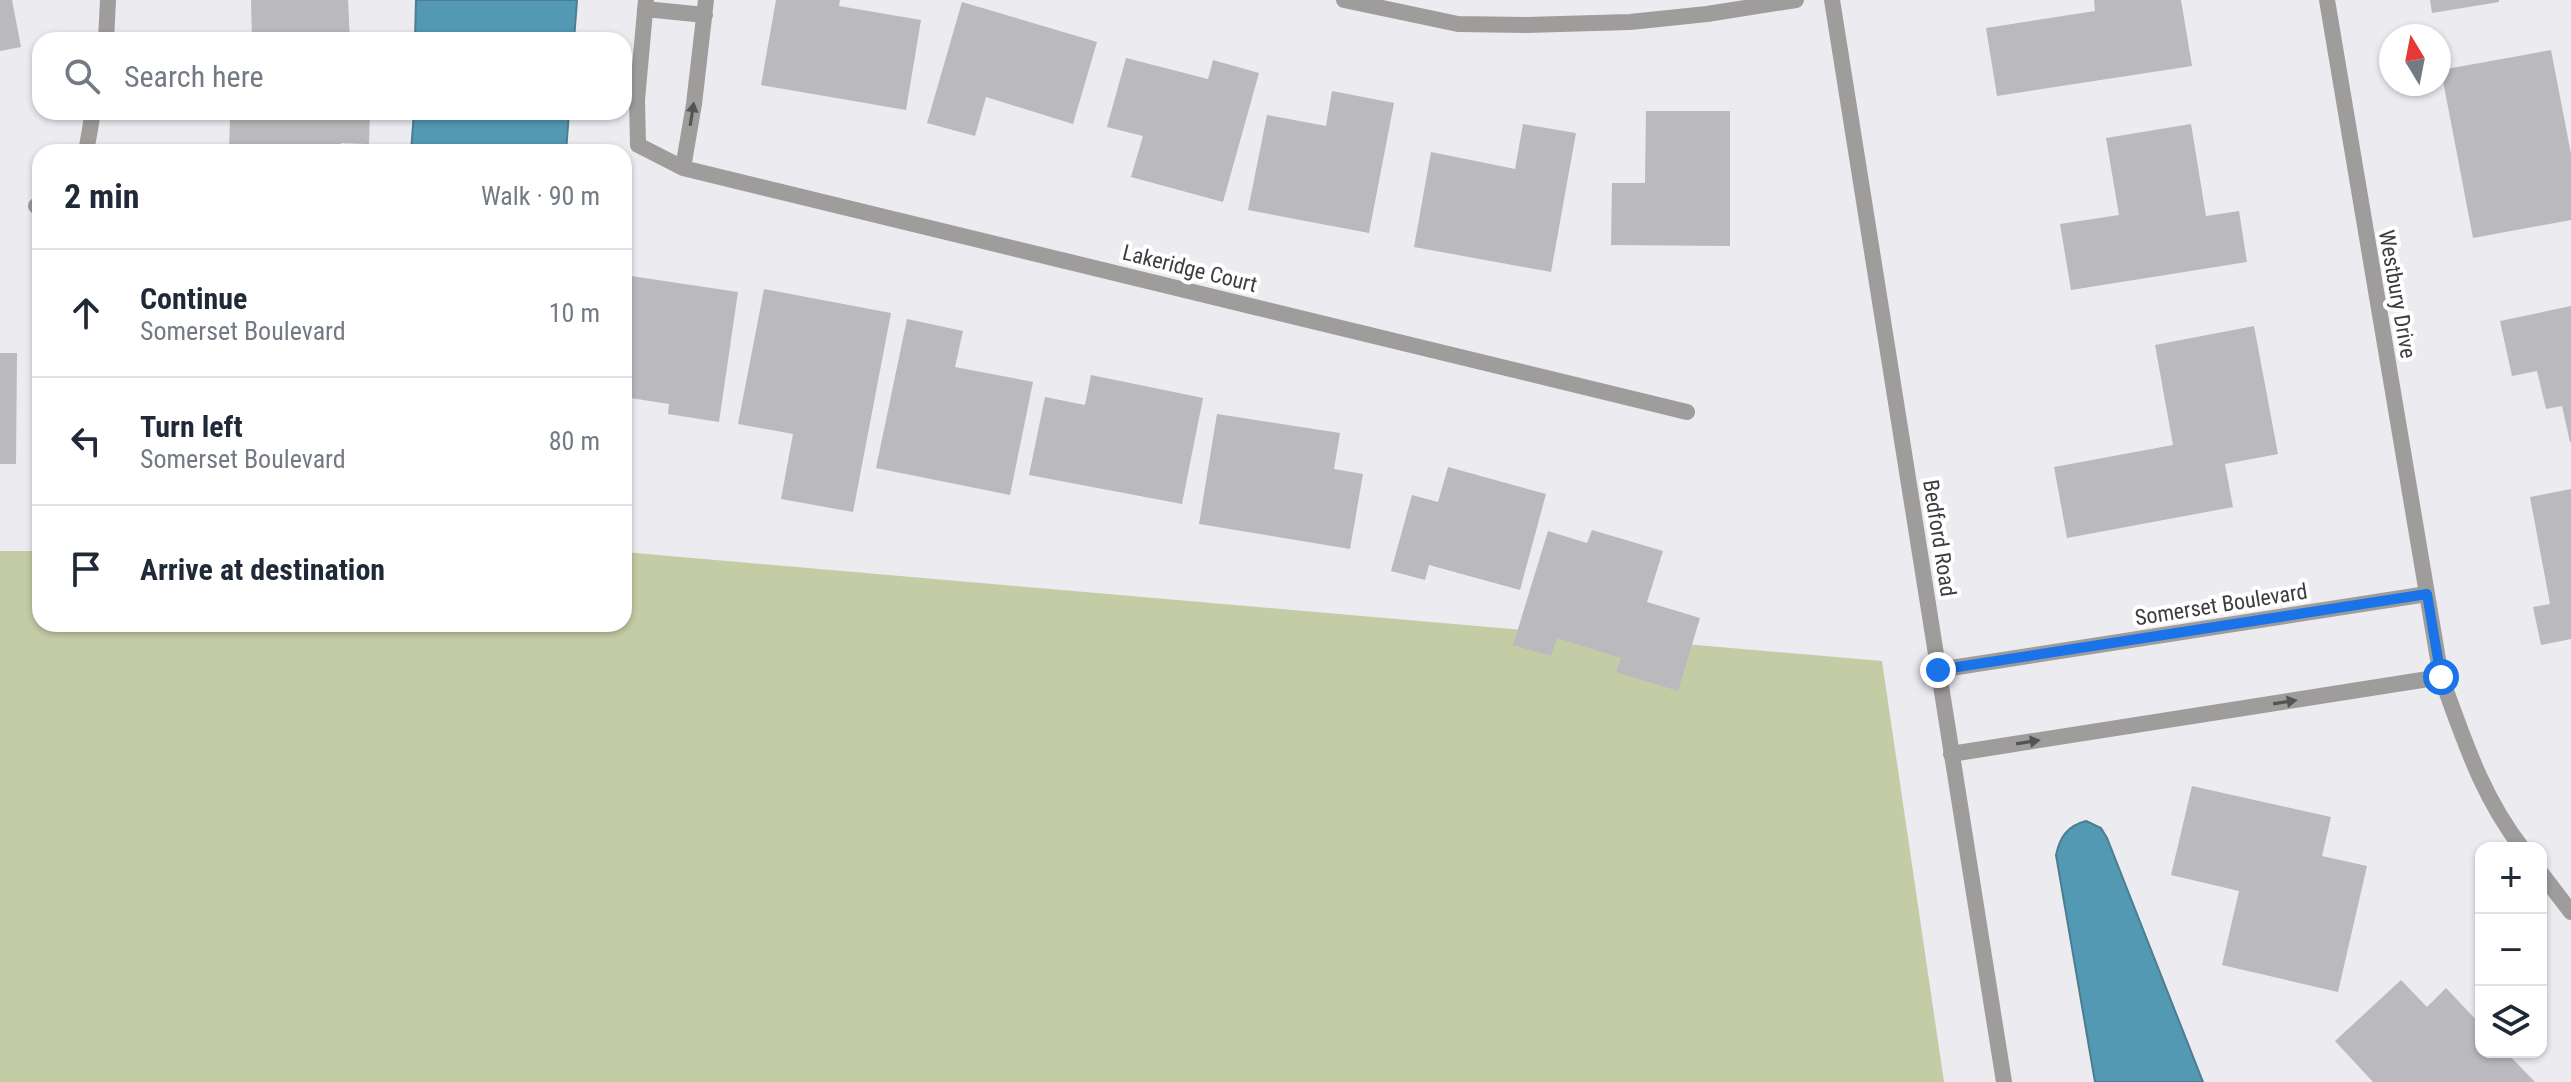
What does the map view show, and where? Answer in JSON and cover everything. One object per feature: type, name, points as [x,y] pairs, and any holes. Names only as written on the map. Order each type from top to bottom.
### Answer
[{"type":"street","points":[[106,32],[108,0]]},
{"type":"street","points":[[1344,0],[1458,24],[1526,25],[1646,20],[1796,0]]},
{"type":"street","name":"Bedford Road","points":[[1832,0],[2004,1082]]},
{"type":"street","name":"Westbury Drive","points":[[2327,0],[2427,594]]},
{"type":"street","name":"Lakeridge Court","points":[[683,168],[706,8],[645,5],[637,100],[638,145],[683,168],[1687,412]]},
{"type":"street","points":[[87,144],[92,120]]},
{"type":"street","points":[[2427,594],[2441,677],[2475,771],[2501,821],[2517,842]]},
{"type":"street","name":"Somerset Boulevard","points":[[1938,670],[2427,594]]},
{"type":"street","points":[[1951,754],[2441,677]]},
{"type":"street","points":[[2547,881],[2571,912]]},
{"type":"green space","points":[[0,551],[32,551],[32,632],[632,632],[632,553],[1882,661],[1944,1082],[0,1082]]},
{"type":"water","points":[[416,0],[577,0],[575,32],[415,32]]},
{"type":"water","points":[[413,120],[568,120],[567,144],[412,144]]},
{"type":"water","points":[[2086,821],[2101,828],[2107,838],[2203,1082],[2095,1082],[2056,855],[2065,833]]},
{"type":"building","points":[[0,0],[12,0],[21,47],[0,51]]},
{"type":"building","points":[[251,0],[348,0],[350,32],[252,32]]},
{"type":"building","points":[[776,0],[840,0],[839,6],[921,20],[906,110],[761,85]]},
{"type":"building","points":[[2094,0],[2181,0],[2192,66],[1997,96],[1986,28],[2095,11]]},
{"type":"building","points":[[2430,0],[2499,0],[2499,2],[2432,13]]},
{"type":"building","points":[[962,2],[1097,42],[1073,124],[986,97],[975,136],[927,123]]},
{"type":"building","points":[[2551,50],[2571,154],[2571,220],[2473,238],[2446,96],[2451,96],[2451,68]]},
{"type":"building","points":[[1126,58],[1208,79],[1213,60],[1259,73],[1223,202],[1131,177],[1143,136],[1107,127]]},
{"type":"building","points":[[1332,91],[1394,103],[1369,233],[1248,210],[1267,115],[1326,126]]},
{"type":"building","points":[[1646,111],[1730,111],[1730,246],[1611,245],[1612,183],[1645,183]]},
{"type":"building","points":[[230,120],[370,120],[369,144],[229,144]]},
{"type":"building","points":[[1523,124],[1576,133],[1551,272],[1414,247],[1431,152],[1515,169]]},
{"type":"building","points":[[2191,124],[2206,216],[2239,211],[2247,262],[2071,290],[2060,224],[2119,215],[2106,138]]},
{"type":"building","points":[[632,276],[738,292],[719,422],[668,414],[669,404],[632,398]]},
{"type":"building","points":[[764,289],[891,313],[853,512],[781,499],[793,434],[738,424]]},
{"type":"building","points":[[2571,306],[2570,442],[2562,406],[2546,409],[2537,371],[2512,376],[2500,321]]},
{"type":"building","points":[[907,319],[963,331],[955,367],[1033,382],[1010,495],[876,468]]},
{"type":"building","points":[[2254,326],[2278,454],[2225,464],[2233,507],[2067,538],[2054,467],[2173,445],[2155,345]]},
{"type":"building","points":[[0,353],[17,353],[16,464],[0,464]]},
{"type":"building","points":[[1091,375],[1203,398],[1182,504],[1029,475],[1045,397],[1085,405]]},
{"type":"building","points":[[1217,414],[1340,433],[1334,469],[1363,474],[1350,549],[1199,524]]},
{"type":"building","points":[[1448,467],[1546,494],[1520,590],[1429,565],[1425,580],[1391,571],[1412,495],[1438,502]]},
{"type":"building","points":[[2571,489],[2571,639],[2541,645],[2533,607],[2550,604],[2530,497]]},
{"type":"building","points":[[1592,530],[1663,551],[1647,602],[1700,618],[1678,691],[1616,672],[1621,658],[1557,638],[1551,656],[1513,645],[1548,531],[1587,543]]},
{"type":"building","points":[[2192,786],[2331,817],[2322,856],[2367,866],[2338,992],[2222,965],[2239,891],[2171,875]]},
{"type":"building","points":[[2401,980],[2427,1007],[2446,988],[2475,1019],[2475,1058],[2512,1058],[2535,1082],[2373,1082],[2335,1041]]},
{"type":"route","points":[[1938,670],[2427,594],[2441,677]]}]
